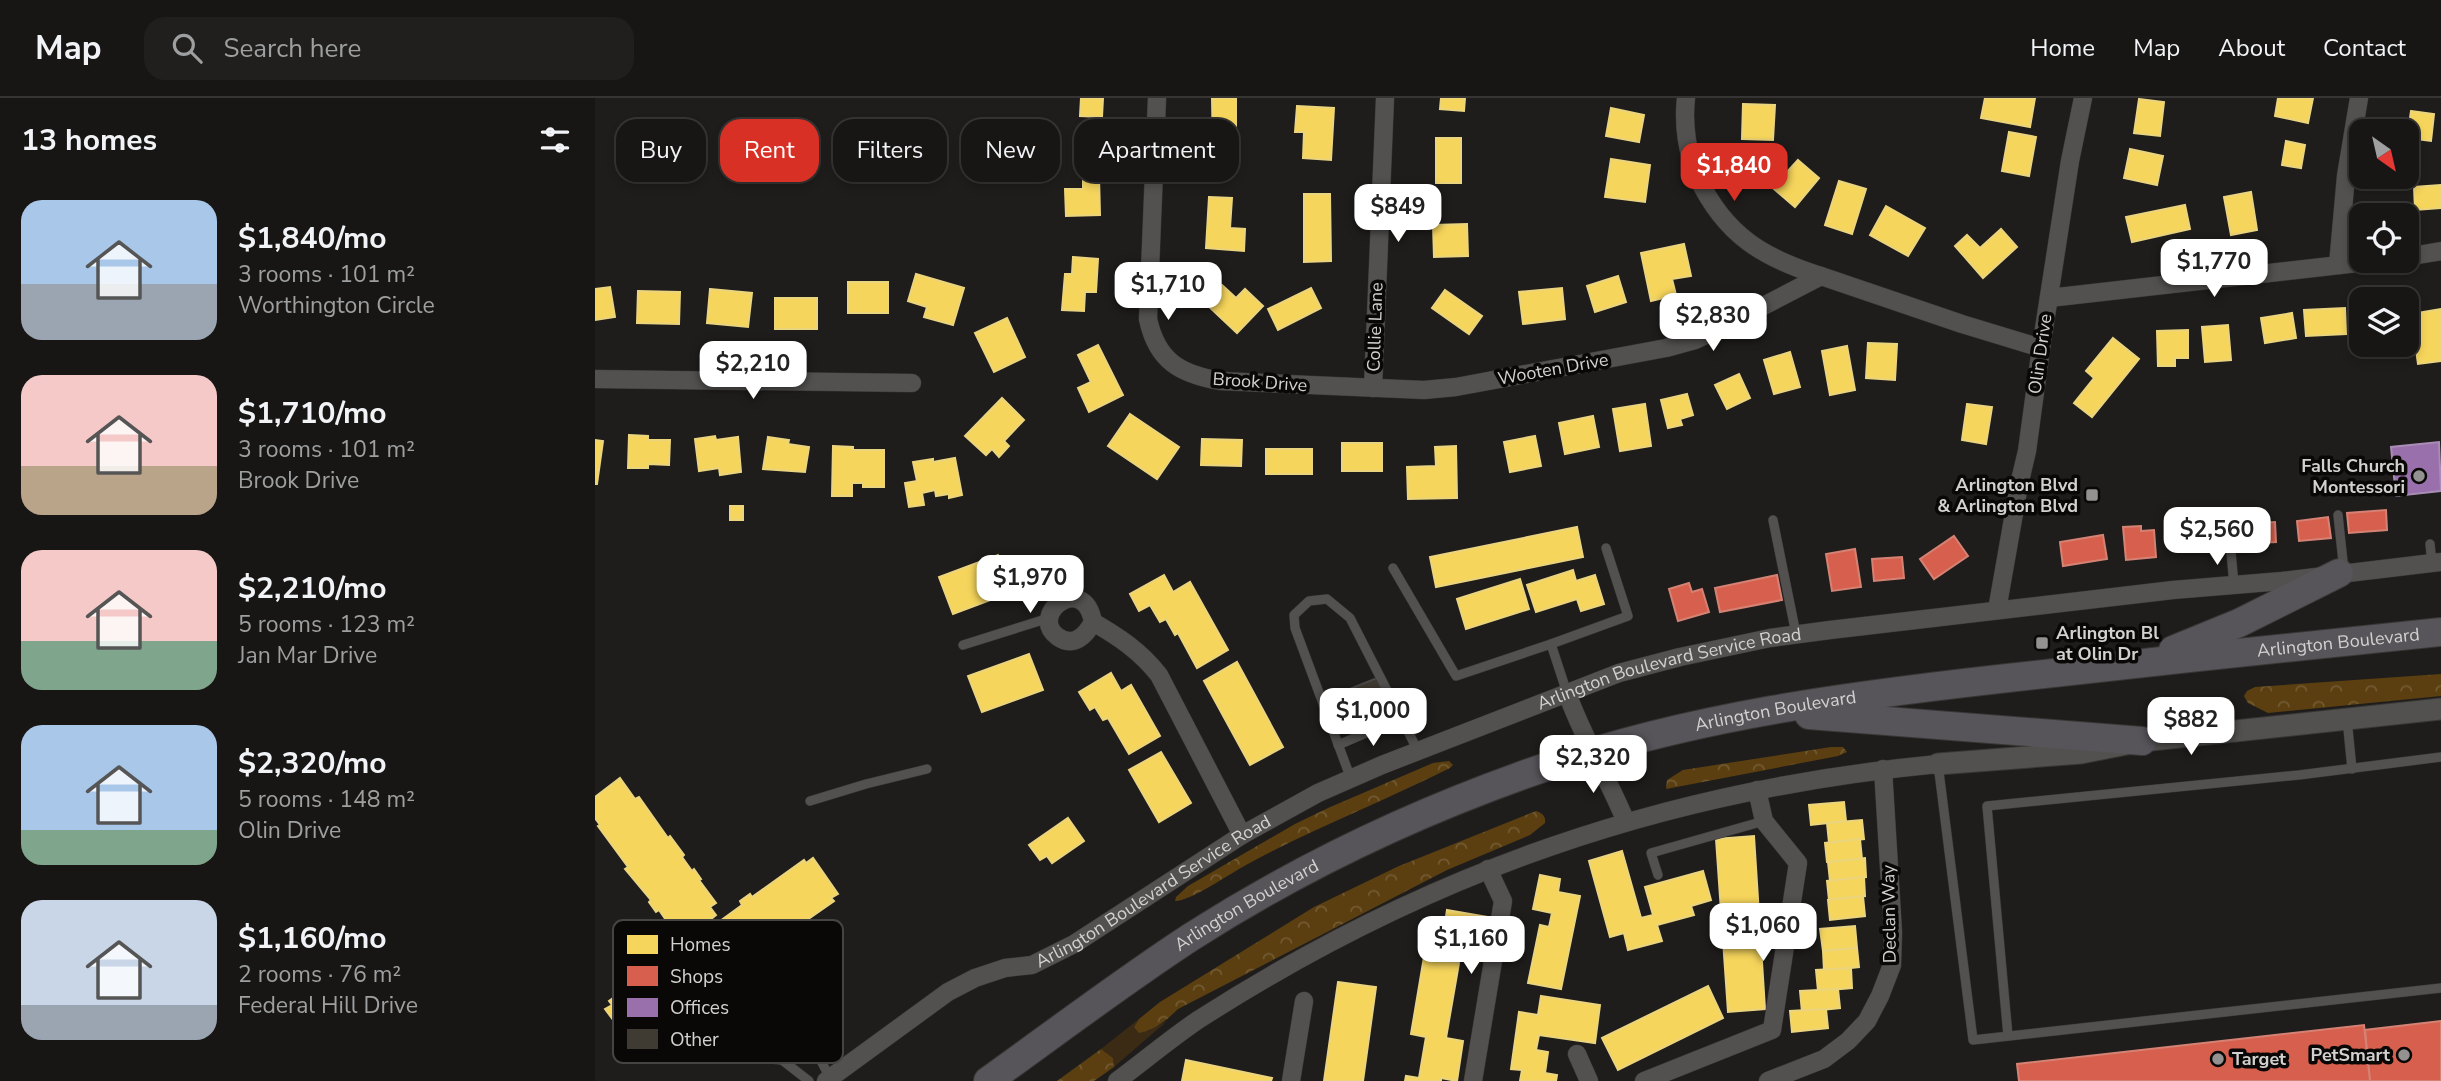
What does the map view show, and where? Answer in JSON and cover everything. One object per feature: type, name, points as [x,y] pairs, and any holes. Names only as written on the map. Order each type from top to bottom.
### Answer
[{"type":"highway","points":[[2143,663],[2239,623],[2342,573]]},
{"type":"highway","name":"Arlington Boulevard","points":[[988,1081],[1192,937],[1293,877],[1409,821],[1548,766],[1593,752],[1638,739],[1767,711],[1885,692],[2441,632]]},
{"type":"highway","points":[[1767,711],[2142,741]]},
{"type":"street","name":"Brook Drive","points":[[1157,98],[1148,319],[1160,350],[1182,371],[1197,377],[1220,381],[1373,388]]},
{"type":"street","name":"Collie Lane","points":[[1373,388],[1385,98]]},
{"type":"street","points":[[1686,98],[1687,136],[1692,164],[1707,197],[1721,218],[1758,249],[1821,276],[2041,348]]},
{"type":"street","name":"Olin Drive","points":[[1997,610],[2027,452],[2041,348],[2083,98]]},
{"type":"street","points":[[2338,265],[2346,176],[2359,98]]},
{"type":"street","points":[[2419,255],[2441,251]]},
{"type":"street","points":[[2049,298],[2349,264]]},
{"type":"street","name":"Wooten Drive","points":[[1373,388],[1424,390],[1456,387],[1667,348],[1695,340],[1723,327],[1821,276]]},
{"type":"street","points":[[595,379],[912,383]]},
{"type":"street","name":"Arlington Boulevard Service Road","points":[[828,1079],[948,992],[975,978],[1005,968],[1032,965],[1074,944],[1242,835],[1318,793],[1619,673],[1680,657],[1796,634],[2437,562]]},
{"type":"street","points":[[1093,622],[1086,635],[1076,640],[1066,640],[1056,636],[1049,618],[1055,605],[1073,598],[1089,608],[1093,622],[1129,643],[1146,658],[1159,675],[1242,835]]},
{"type":"street","points":[[1566,693],[1626,822]]},
{"type":"street","points":[[1118,1081],[1196,1022],[1299,959],[1385,914],[1488,869],[1626,822],[1707,800],[1884,769],[2081,753],[2142,741],[2441,709]]},
{"type":"street","name":"Declan Way","points":[[1768,1081],[1824,1059],[1847,1041],[1867,1021],[1892,965],[1893,932],[1884,769]]},
{"type":"street","points":[[1644,1081],[1772,1030],[1798,863],[1764,821],[1757,790]]},
{"type":"street","points":[[1473,1081],[1503,901],[1488,869]]},
{"type":"street","points":[[1291,1081],[1304,1002]]},
{"type":"street","points":[[1577,1054],[1589,1081]]},
{"type":"lane","points":[[2338,515],[2342,573]]},
{"type":"lane","points":[[1773,520],[1796,634]]},
{"type":"lane","points":[[2229,530],[2234,585]]},
{"type":"lane","points":[[2430,544],[2437,562]]},
{"type":"lane","points":[[1393,568],[1456,676],[1628,616],[1606,548]]},
{"type":"lane","points":[[1351,779],[1294,628],[1294,615],[1309,601],[1327,599],[1350,618],[1418,751]]},
{"type":"lane","points":[[963,645],[1049,618]]},
{"type":"lane","points":[[1551,644],[1566,693]]},
{"type":"lane","points":[[1338,745],[1401,718]]},
{"type":"lane","points":[[2347,719],[2351,769]]},
{"type":"lane","points":[[2008,1036],[1987,806],[2351,769],[2441,757]]},
{"type":"lane","points":[[1938,764],[1973,1040],[2441,988]]},
{"type":"lane","points":[[810,801],[866,783],[927,769]]},
{"type":"lane","points":[[1658,875],[1651,853],[1764,821]]},
{"type":"lane","points":[[786,1063],[809,1081]]},
{"type":"shaded area","points":[[1139,1019],[1134,1027],[1148,1031],[1167,1021],[1114,1067],[1113,1058],[1101,1049]]},
{"type":"green space","points":[[2441,674],[2441,696],[2268,713],[2248,703],[2244,696],[2255,687]]},
{"type":"green space","points":[[1843,747],[1847,752],[1838,756],[1666,789],[1667,780],[1683,770]]},
{"type":"green space","points":[[1449,761],[1453,765],[1450,768],[1271,852],[1190,897],[1175,901],[1188,886],[1295,824],[1433,763]]},
{"type":"green space","points":[[1536,811],[1543,815],[1545,823],[1530,835],[1447,870],[1178,1009],[1150,1030],[1139,1033],[1134,1027],[1139,1019],[1160,1002],[1314,907],[1399,866]]},
{"type":"green space","points":[[1101,1049],[1113,1058],[1114,1067],[1094,1081],[1057,1081]]},
{"type":"building: Homes","points":[[1081,98],[1103,98],[1102,117],[1080,116]]},
{"type":"building: Homes","points":[[1212,98],[1236,98],[1236,119],[1212,119]]},
{"type":"building: Homes","points":[[1441,98],[1465,98],[1464,111],[1440,109]]},
{"type":"building: Homes","points":[[1985,98],[2035,98],[2030,127],[1981,118]]},
{"type":"building: Homes","points":[[2278,98],[2313,98],[2308,123],[2275,116]]},
{"type":"building: Homes","points":[[2139,99],[2164,102],[2160,136],[2134,133]]},
{"type":"building: Homes","points":[[1743,104],[1775,105],[1773,140],[1742,139]]},
{"type":"building: Homes","points":[[1297,106],[1334,108],[1331,160],[1303,158],[1304,132],[1295,132]]},
{"type":"building: Homes","points":[[1611,108],[1644,115],[1639,142],[1606,136]]},
{"type":"building: Homes","points":[[2411,111],[2434,114],[2431,141],[2419,140],[2419,119],[2410,119]]},
{"type":"building: Homes","points":[[2009,132],[2036,137],[2029,176],[2002,171]]},
{"type":"building: Homes","points":[[1436,138],[1461,138],[1461,183],[1436,183]]},
{"type":"building: Homes","points":[[2286,141],[2305,145],[2301,168],[2282,165]]},
{"type":"building: Homes","points":[[2130,149],[2163,156],[2157,185],[2124,178]]},
{"type":"building: Homes","points":[[1611,159],[1650,165],[1645,202],[1605,197]]},
{"type":"building: Homes","points":[[1798,160],[1819,178],[1795,207],[1761,178],[1774,163],[1786,173]]},
{"type":"building: Homes","points":[[1839,181],[1866,189],[1852,234],[1825,225]]},
{"type":"building: Homes","points":[[1083,182],[1099,182],[1100,215],[1066,216],[1065,189],[1083,189]]},
{"type":"building: Homes","points":[[2441,185],[2441,208],[2419,210],[2419,203],[2415,203],[2414,189],[2419,189],[2419,187]]},
{"type":"building: Homes","points":[[2251,192],[2257,230],[2231,235],[2224,197]]},
{"type":"building: Homes","points":[[1304,194],[1330,194],[1331,261],[1304,262]]},
{"type":"building: Homes","points":[[1209,197],[1232,198],[1230,228],[1245,229],[1244,251],[1206,248]]},
{"type":"building: Homes","points":[[2185,205],[2190,229],[2132,242],[2126,217]]},
{"type":"building: Homes","points":[[1886,206],[1925,228],[1908,256],[1870,235]]},
{"type":"building: Homes","points":[[1467,224],[1468,256],[1434,257],[1433,225]]},
{"type":"building: Homes","points":[[2001,229],[2017,247],[1983,278],[1955,246],[1967,235],[1980,248]]},
{"type":"building: Homes","points":[[1684,244],[1691,276],[1672,279],[1676,295],[1651,301],[1641,253]]},
{"type":"building: Homes","points":[[1073,257],[1098,259],[1096,292],[1085,292],[1084,311],[1062,310],[1065,274],[1072,274]]},
{"type":"building: Homes","points":[[916,274],[964,288],[953,325],[924,317],[927,307],[908,301]]},
{"type":"building: Homes","points":[[1618,276],[1626,302],[1595,312],[1587,286]]},
{"type":"building: Homes","points":[[848,282],[888,282],[888,313],[848,313]]},
{"type":"building: Homes","points":[[1222,285],[1236,298],[1245,289],[1263,306],[1237,333],[1205,303]]},
{"type":"building: Homes","points":[[610,287],[615,317],[595,320],[595,289]]},
{"type":"building: Homes","points":[[1311,288],[1321,308],[1278,330],[1268,309]]},
{"type":"building: Homes","points":[[1562,288],[1565,319],[1523,324],[1519,292]]},
{"type":"building: Homes","points":[[710,289],[752,293],[748,327],[707,323]]},
{"type":"building: Homes","points":[[1445,290],[1482,316],[1469,334],[1432,308]]},
{"type":"building: Homes","points":[[638,291],[680,292],[679,324],[637,323]]},
{"type":"building: Homes","points":[[775,298],[817,298],[817,329],[775,329]]},
{"type":"building: Homes","points":[[2345,308],[2346,334],[2306,336],[2304,310]]},
{"type":"building: Homes","points":[[2441,309],[2441,361],[2418,364],[2419,313]]},
{"type":"building: Homes","points":[[2292,313],[2296,338],[2265,343],[2261,318]]},
{"type":"building: Homes","points":[[1007,318],[1025,357],[994,372],[975,333]]},
{"type":"building: Homes","points":[[2228,325],[2231,360],[2205,362],[2202,327]]},
{"type":"building: Homes","points":[[2188,330],[2188,358],[2175,358],[2175,366],[2158,366],[2157,331]]},
{"type":"building: Homes","points":[[2113,338],[2139,359],[2092,417],[2074,403],[2094,378],[2086,371]]},
{"type":"building: Homes","points":[[1868,343],[1897,344],[1895,380],[1866,378]]},
{"type":"building: Homes","points":[[1098,345],[1123,395],[1089,412],[1078,388],[1091,382],[1078,355]]},
{"type":"building: Homes","points":[[1847,346],[1855,390],[1830,395],[1822,351]]},
{"type":"building: Homes","points":[[1790,352],[1800,387],[1774,394],[1764,360]]},
{"type":"building: Homes","points":[[1739,374],[1750,398],[1727,409],[1715,385]]},
{"type":"building: Homes","points":[[1687,394],[1693,415],[1680,419],[1682,425],[1668,428],[1661,400]]},
{"type":"building: Homes","points":[[1002,398],[1024,420],[1004,441],[1009,446],[999,457],[992,449],[986,455],[965,436]]},
{"type":"building: Homes","points":[[1645,404],[1651,446],[1620,451],[1613,409]]},
{"type":"building: Homes","points":[[1967,404],[1992,407],[1986,444],[1962,440]]},
{"type":"building: Homes","points":[[1130,414],[1179,447],[1157,479],[1108,446]]},
{"type":"building: Homes","points":[[1593,416],[1599,447],[1565,454],[1559,423]]},
{"type":"building: Homes","points":[[629,435],[648,436],[648,440],[670,440],[669,465],[648,464],[648,468],[628,468]]},
{"type":"building: Homes","points":[[715,436],[716,440],[738,437],[741,472],[720,475],[719,468],[699,471],[695,439]]},
{"type":"building: Homes","points":[[1535,436],[1541,466],[1510,472],[1504,442]]},
{"type":"building: Homes","points":[[768,437],[809,447],[805,472],[763,469]]},
{"type":"building: Homes","points":[[1202,439],[1242,440],[1241,466],[1201,465]]},
{"type":"building: Homes","points":[[595,440],[603,441],[597,484],[595,484]]},
{"type":"building: Homes","points":[[1342,443],[1382,443],[1382,471],[1342,471]]},
{"type":"building: Homes","points":[[833,446],[853,447],[853,450],[884,450],[884,487],[863,487],[863,483],[852,483],[852,496],[832,496]]},
{"type":"building: Homes","points":[[1456,446],[1457,498],[1408,499],[1407,467],[1436,466],[1435,447]]},
{"type":"building: Homes","points":[[1266,449],[1312,449],[1312,474],[1266,474]]},
{"type":"building: Homes","points":[[955,458],[962,495],[949,498],[949,494],[936,496],[935,490],[922,493],[924,505],[909,507],[905,483],[917,481],[913,462]]},
{"type":"building: Homes","points":[[730,506],[743,506],[743,520],[730,520]]},
{"type":"building: Homes","points":[[1577,527],[1583,557],[1436,587],[1430,557]]},
{"type":"building: Homes","points":[[998,555],[1012,592],[953,614],[939,577]]},
{"type":"building: Homes","points":[[1573,570],[1576,581],[1595,575],[1604,604],[1581,611],[1577,599],[1536,612],[1527,585]]},
{"type":"building: Homes","points":[[1164,575],[1173,592],[1190,582],[1228,650],[1197,668],[1178,633],[1175,635],[1166,619],[1160,622],[1150,605],[1139,611],[1130,594]]},
{"type":"building: Homes","points":[[1520,579],[1529,609],[1466,629],[1457,599]]},
{"type":"building: Homes","points":[[1029,654],[1043,690],[982,712],[968,676]]},
{"type":"building: Homes","points":[[1237,662],[1283,747],[1250,765],[1204,681]]},
{"type":"building: Homes","points":[[1111,673],[1121,691],[1131,685],[1160,736],[1129,754],[1108,718],[1103,720],[1095,707],[1090,710],[1079,692]]},
{"type":"building: Homes","points":[[1161,752],[1191,803],[1159,822],[1129,770]]},
{"type":"building: Homes","points":[[620,778],[635,799],[639,797],[668,838],[670,836],[692,871],[694,869],[716,903],[710,907],[716,915],[710,920],[666,920],[659,910],[656,912],[649,902],[651,900],[625,869],[628,867],[598,826],[600,825],[595,818],[595,797]]},
{"type":"building: Homes","points":[[1844,802],[1846,821],[1811,825],[1809,805]]},
{"type":"building: Homes","points":[[1068,818],[1084,841],[1052,863],[1047,856],[1040,860],[1029,845]]},
{"type":"building: Homes","points":[[1862,820],[1864,839],[1829,843],[1827,823]]},
{"type":"building: Homes","points":[[1754,836],[1765,1009],[1728,1012],[1716,839]]},
{"type":"building: Homes","points":[[1860,839],[1862,859],[1827,862],[1825,843]]},
{"type":"building: Homes","points":[[1622,851],[1641,918],[1653,915],[1645,887],[1703,871],[1711,900],[1691,906],[1694,915],[1657,925],[1662,941],[1628,950],[1624,933],[1610,937],[1589,861]]},
{"type":"building: Homes","points":[[813,858],[838,894],[831,898],[834,901],[807,920],[721,920],[742,905],[740,901],[750,894],[752,897],[804,860],[806,863]]},
{"type":"building: Homes","points":[[1865,858],[1866,877],[1830,881],[1828,862]]},
{"type":"building: Homes","points":[[1540,875],[1560,879],[1558,892],[1580,896],[1561,989],[1528,983],[1540,925],[1549,927],[1552,913],[1533,909]]},
{"type":"building: Homes","points":[[1864,877],[1865,896],[1829,900],[1827,881]]},
{"type":"building: Homes","points":[[1863,896],[1865,916],[1830,920],[1828,900]]},
{"type":"building: Homes","points":[[1447,910],[1488,917],[1483,950],[1446,944],[1443,961],[1459,963],[1446,1038],[1463,1041],[1457,1081],[1441,1078],[1441,1081],[1405,1081],[1406,1076],[1419,1078],[1426,1037],[1411,1034],[1430,921],[1445,923]]},
{"type":"building: Homes","points":[[1855,926],[1857,948],[1823,951],[1820,929]]},
{"type":"building: Homes","points":[[1857,948],[1859,967],[1824,971],[1823,951]]},
{"type":"building: Homes","points":[[1851,968],[1852,988],[1818,991],[1816,970]]},
{"type":"building: Homes","points":[[1338,982],[1376,987],[1363,1081],[1324,1081]]},
{"type":"building: Homes","points":[[1708,986],[1723,1018],[1618,1070],[1602,1038]]},
{"type":"building: Homes","points":[[1838,989],[1840,1008],[1802,1012],[1800,991]]},
{"type":"building: Homes","points":[[1541,996],[1600,1005],[1595,1043],[1539,1035],[1536,1050],[1548,1052],[1545,1073],[1557,1075],[1556,1081],[1520,1081],[1522,1070],[1511,1069],[1519,1012],[1538,1015]]},
{"type":"building: Homes","points":[[613,998],[613,1020],[605,1009],[612,1005],[609,1001]]},
{"type":"building: Homes","points":[[1826,1009],[1828,1028],[1792,1032],[1790,1011]]},
{"type":"building: Homes","points":[[1186,1060],[1272,1078],[1271,1081],[1182,1081]]},
{"type":"building: Shops","points":[[2386,510],[2387,530],[2349,533],[2347,513]]},
{"type":"building: Shops","points":[[2328,517],[2331,538],[2299,541],[2297,521]]},
{"type":"building: Shops","points":[[2275,522],[2276,542],[2243,544],[2242,524]]},
{"type":"building: Shops","points":[[2141,526],[2141,531],[2154,530],[2156,557],[2126,560],[2123,527]]},
{"type":"building: Shops","points":[[2222,527],[2224,547],[2181,552],[2179,531]]},
{"type":"building: Shops","points":[[2103,535],[2107,559],[2063,566],[2060,542]]},
{"type":"building: Shops","points":[[1954,536],[1968,556],[1934,579],[1920,559]]},
{"type":"building: Shops","points":[[1855,549],[1861,587],[1832,591],[1826,554]]},
{"type":"building: Shops","points":[[1902,557],[1904,578],[1874,581],[1872,559]]},
{"type":"building: Shops","points":[[1777,575],[1782,600],[1720,612],[1715,588]]},
{"type":"building: Shops","points":[[1689,583],[1692,592],[1702,589],[1709,612],[1678,621],[1669,589]]},
{"type":"building: Shops","name":"PetSmart","points":[[2441,1021],[2441,1081],[2370,1081],[2365,1030]]},
{"type":"building: Shops","name":"Target","points":[[2364,1025],[2370,1081],[2019,1081],[2017,1064]]},
{"type":"building: Offices","points":[[2439,442],[2441,491],[2396,496],[2391,447]]},
{"type":"building: Other","points":[[1377,678],[1386,701],[1340,719],[1332,696]]},
{"type":"place","name":"Falls Church Montessori","points":[[2419,476]]},
{"type":"place","name":"Arlington Blvd & Arlington Blvd","points":[[2092,495]]},
{"type":"place","name":"Arlington Bl at Olin Dr","points":[[2042,643]]},
{"type":"place","name":"PetSmart","points":[[2404,1055]]},
{"type":"place","name":"Target","points":[[2218,1059]]}]
